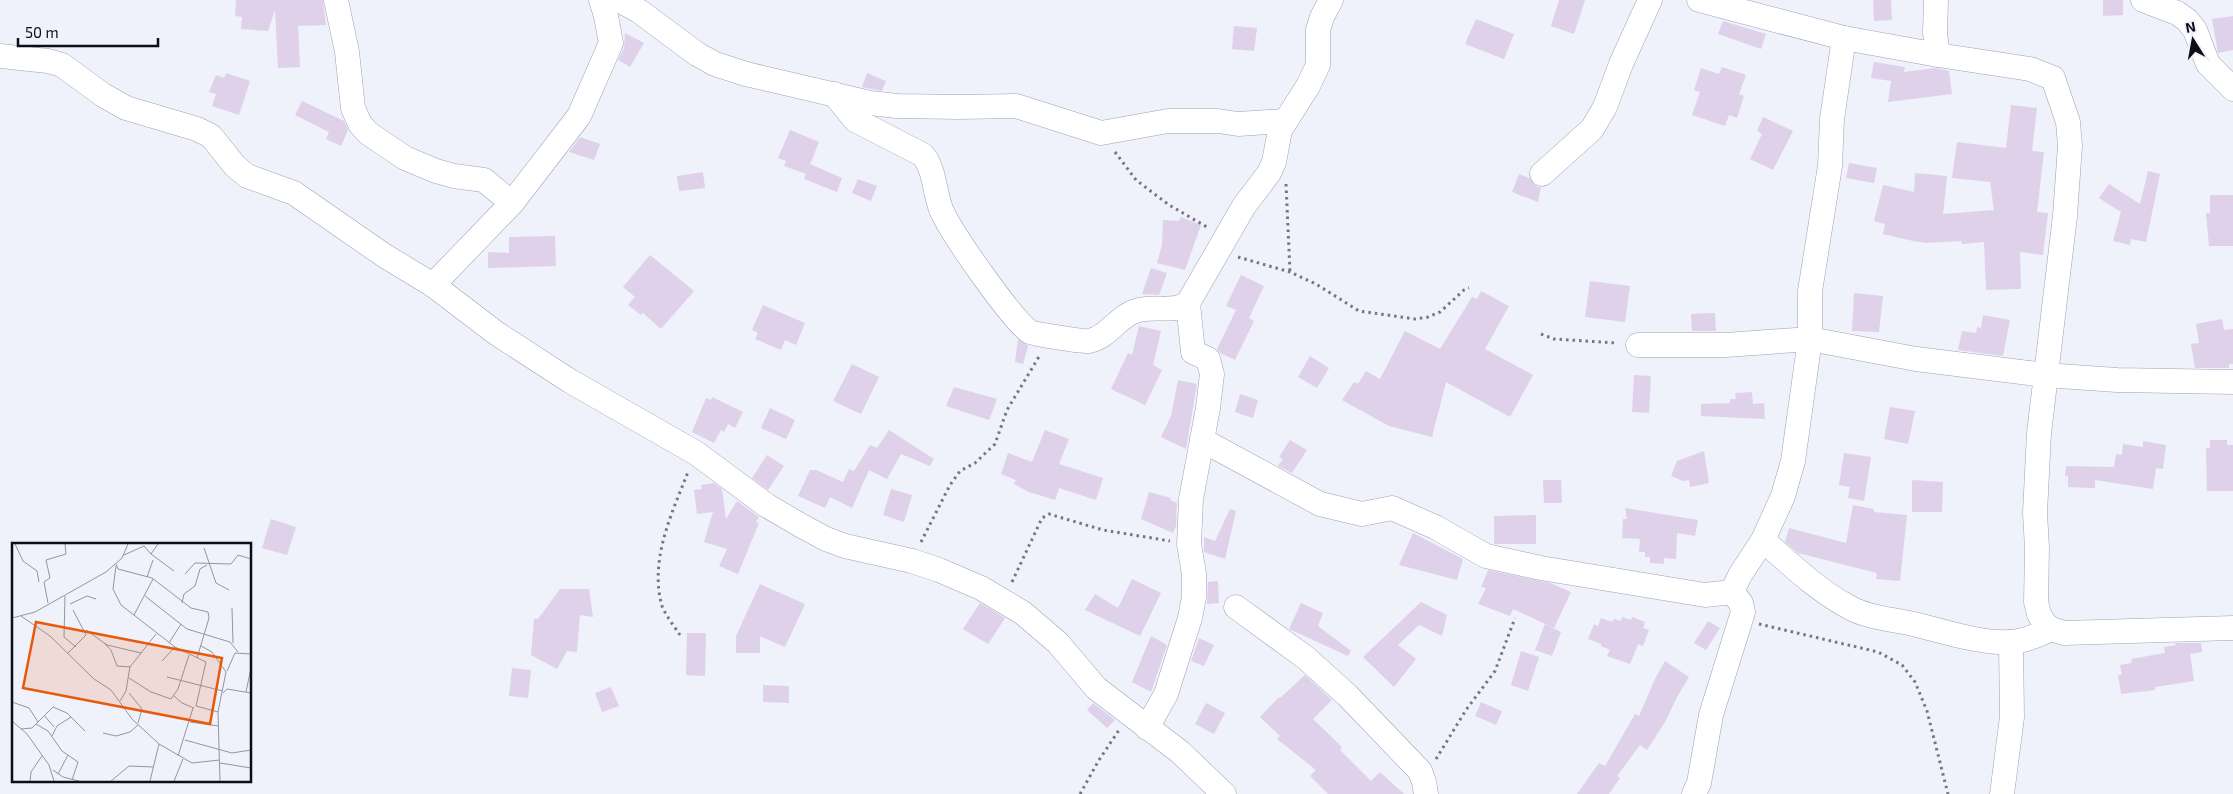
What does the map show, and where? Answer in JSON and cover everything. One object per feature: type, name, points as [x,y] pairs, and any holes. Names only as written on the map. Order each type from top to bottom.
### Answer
[{"type":"street","points":[[336,0],[347,52],[353,108],[360,124],[368,133],[405,158],[454,176],[484,180],[512,204]]},
{"type":"street","points":[[433,285],[512,204],[579,116],[611,43],[606,16],[600,0]]},
{"type":"street","points":[[619,0],[639,11],[697,54],[715,64],[746,74],[870,103],[897,106],[1016,106],[1101,133],[1168,121],[1218,121],[1238,124],[1284,121]]},
{"type":"street","points":[[834,94],[855,120],[924,155],[929,162],[942,211],[976,265],[1020,324],[1031,332],[1087,341],[1105,334],[1125,316],[1134,312],[1146,308],[1182,308],[1188,303],[1244,206],[1269,173],[1274,162],[1280,130],[1284,121],[1297,104],[1318,65],[1318,30],[1322,17],[1332,0]]},
{"type":"street","points":[[1542,174],[1592,129],[1604,107],[1650,0]]},
{"type":"street","points":[[1699,0],[1844,38],[2030,69],[2053,78],[2068,122],[2070,146],[2064,216],[2039,434],[2035,513],[2036,602],[2039,614],[2051,629],[2064,634],[2197,627],[2233,628]]},
{"type":"street","points":[[1936,0],[1935,33],[1938,55]]},
{"type":"street","points":[[2144,0],[2178,13],[2187,20],[2195,30],[2208,64],[2233,89]]},
{"type":"street","points":[[1732,592],[1762,540],[1783,496],[1793,461],[1810,338],[1810,291],[1830,166],[1832,119],[1844,38]]},
{"type":"street","points":[[0,56],[48,61],[62,66],[103,95],[126,108],[197,129],[211,136],[234,166],[247,176],[294,193],[385,256],[433,285],[496,333],[570,381],[696,453],[766,505],[826,539],[845,546],[912,561],[981,588],[1023,613],[1058,643],[1096,688],[1138,722],[1180,752],[1224,794]]},
{"type":"street","points":[[1138,722],[1166,694],[1190,618],[1194,597],[1194,574],[1189,544],[1192,483],[1202,440],[1212,374],[1208,359],[1193,352],[1188,303]]},
{"type":"street","points":[[1638,345],[1726,345],[1810,338],[1916,359],[2045,375],[2117,380],[2233,382]]},
{"type":"street","points":[[1202,440],[1314,502],[1362,514],[1392,508],[1436,527],[1486,556],[1541,568],[1705,595],[1732,592]]},
{"type":"street","points":[[1762,540],[1797,570],[1848,606],[1865,613],[1972,638],[2011,642],[2036,636],[2051,629]]},
{"type":"street","points":[[1694,794],[1699,783],[1711,715],[1719,683],[1742,620],[1743,607],[1732,592]]},
{"type":"street","points":[[1236,607],[1306,658],[1347,695],[1420,771],[1425,788]]},
{"type":"street","points":[[2002,794],[2012,717],[2011,642]]},
{"type":"path","points":[[1101,133],[1136,180],[1169,206],[1207,226],[1222,246],[1239,258],[1290,272],[1316,284],[1359,311],[1415,319],[1428,317],[1440,312],[1464,290],[1469,288]]},
{"type":"path","points":[[1286,178],[1290,272]]},
{"type":"path","points":[[1540,334],[1554,339],[1638,345]]},
{"type":"path","points":[[912,561],[950,485],[960,471],[975,463],[996,444],[1007,410],[1050,335]]},
{"type":"path","points":[[680,635],[662,605],[660,558],[663,539],[696,453]]},
{"type":"path","points":[[1003,601],[1042,518],[1048,514],[1103,530],[1189,544]]},
{"type":"path","points":[[1425,788],[1435,760],[1466,710],[1495,671],[1516,618]]},
{"type":"path","points":[[1742,620],[1878,652],[1902,665],[1915,682],[1927,711],[1948,794]]},
{"type":"path","points":[[1080,794],[1099,760],[1138,722]]},
{"type":"building","points":[[236,0],[323,0],[326,25],[298,26],[300,67],[278,68],[275,10],[268,31],[241,29],[242,17],[235,16]]},
{"type":"building","points":[[1559,0],[1585,0],[1574,34],[1551,26]]},
{"type":"building","points":[[1873,0],[1891,0],[1892,20],[1874,21]]},
{"type":"building","points":[[2103,0],[2123,0],[2123,15],[2103,16]]},
{"type":"building","points":[[2233,16],[2233,50],[2218,53],[2212,19]]},
{"type":"building","points":[[1476,19],[1514,34],[1504,59],[1465,44]]},
{"type":"building","points":[[1723,21],[1766,34],[1761,49],[1718,34]]},
{"type":"building","points":[[1234,26],[1257,28],[1254,51],[1232,49]]},
{"type":"building","points":[[625,33],[644,43],[630,67],[618,60],[624,48]]},
{"type":"building","points":[[1874,62],[1905,67],[1904,72],[1935,68],[1949,71],[1952,94],[1888,102],[1891,81],[1871,78]]},
{"type":"building","points":[[1722,67],[1746,75],[1739,94],[1744,96],[1737,118],[1729,115],[1725,126],[1692,115],[1700,92],[1694,90],[1701,68],[1719,74]]},
{"type":"building","points":[[226,73],[250,81],[239,115],[212,106],[216,94],[209,92],[216,75],[224,78]]},
{"type":"building","points":[[867,73],[886,81],[882,91],[862,87]]},
{"type":"building","points":[[302,101],[344,121],[348,130],[341,146],[326,139],[329,132],[295,115]]},
{"type":"building","points":[[2011,105],[2037,108],[2032,151],[2044,152],[2037,212],[2048,213],[2043,255],[2020,252],[2021,289],[1986,290],[1984,242],[1962,244],[1961,241],[1926,243],[1913,241],[1883,234],[1885,224],[1874,221],[1883,185],[1914,192],[1915,173],[1947,176],[1943,214],[1994,210],[1990,182],[1952,178],[1957,142],[2006,148]]},
{"type":"building","points":[[1763,117],[1793,131],[1773,170],[1750,159],[1762,134],[1757,131]]},
{"type":"building","points":[[790,130],[819,142],[806,174],[784,166],[786,161],[778,158]]},
{"type":"building","points":[[580,137],[600,144],[594,160],[569,152]]},
{"type":"building","points":[[1849,163],[1877,168],[1874,183],[1846,178]]},
{"type":"building","points":[[810,164],[842,178],[837,192],[804,179]]},
{"type":"building","points":[[2148,171],[2160,174],[2146,242],[2131,239],[2130,245],[2113,241],[2121,212],[2099,198],[2109,184],[2140,204]]},
{"type":"building","points":[[703,172],[705,188],[679,191],[677,176]]},
{"type":"building","points":[[1519,174],[1529,178],[1537,187],[1541,187],[1538,202],[1512,192]]},
{"type":"building","points":[[858,179],[877,186],[871,201],[852,193]]},
{"type":"building","points":[[2210,195],[2233,195],[2233,246],[2209,246],[2206,213],[2210,213]]},
{"type":"building","points":[[1181,217],[1201,225],[1185,270],[1157,263],[1162,245],[1163,220],[1179,221]]},
{"type":"building","points":[[555,236],[556,266],[488,268],[488,252],[509,253],[509,237]]},
{"type":"building","points":[[650,255],[694,291],[661,329],[643,313],[641,315],[628,305],[635,297],[623,287]]},
{"type":"building","points":[[1151,268],[1167,273],[1159,295],[1142,294]]},
{"type":"building","points":[[1241,275],[1264,286],[1249,318],[1254,321],[1235,360],[1220,353],[1217,349],[1236,310],[1226,306]]},
{"type":"building","points":[[1590,281],[1630,286],[1625,322],[1585,317]]},
{"type":"building","points":[[1481,291],[1509,306],[1485,349],[1533,375],[1510,417],[1446,382],[1432,437],[1389,426],[1342,400],[1354,382],[1358,384],[1366,371],[1380,379],[1405,331],[1440,349],[1472,297],[1477,299]]},
{"type":"building","points":[[1854,293],[1883,296],[1879,332],[1852,331]]},
{"type":"building","points":[[763,305],[805,323],[796,345],[785,340],[781,350],[755,339],[758,333],[752,330]]},
{"type":"building","points":[[1715,313],[1716,331],[1692,331],[1691,314]]},
{"type":"building","points":[[1983,315],[2010,320],[2003,356],[1958,350],[1962,331],[1976,333],[1977,327],[1981,328]]},
{"type":"building","points":[[2222,319],[2224,330],[2233,329],[2233,364],[2229,364],[2229,368],[2195,368],[2191,344],[2199,343],[2196,324]]},
{"type":"building","points":[[1139,326],[1161,331],[1153,365],[1162,370],[1145,405],[1111,389],[1128,353],[1132,355]]},
{"type":"building","points":[[1018,339],[1028,346],[1023,364],[1015,362]]},
{"type":"building","points":[[1310,356],[1329,368],[1317,388],[1298,377]]},
{"type":"building","points":[[852,364],[879,377],[861,414],[833,401]]},
{"type":"building","points":[[1634,375],[1651,376],[1649,413],[1632,412]]},
{"type":"building","points":[[1178,380],[1197,384],[1186,449],[1161,437],[1171,416]]},
{"type":"building","points":[[954,387],[997,399],[989,420],[946,406]]},
{"type":"building","points":[[1752,392],[1753,404],[1764,403],[1765,419],[1701,416],[1701,404],[1730,403],[1730,399],[1736,399],[1735,393]]},
{"type":"building","points":[[1240,394],[1258,400],[1253,418],[1235,412]]},
{"type":"building","points":[[712,397],[743,412],[735,428],[728,424],[724,432],[721,430],[714,443],[692,432],[706,398],[711,400]]},
{"type":"building","points":[[1890,407],[1915,411],[1908,444],[1884,439]]},
{"type":"building","points":[[770,408],[795,420],[786,439],[761,428]]},
{"type":"building","points":[[889,430],[934,459],[930,466],[901,454],[887,479],[869,470],[852,508],[830,497],[825,508],[798,496],[810,470],[816,470],[843,482],[849,469],[854,471],[870,445],[877,448]]},
{"type":"building","points":[[1045,430],[1069,439],[1059,464],[1103,478],[1096,500],[1059,488],[1055,500],[1029,492],[1014,484],[1016,480],[1001,474],[1008,453],[1032,462]]},
{"type":"building","points":[[1290,440],[1307,450],[1292,473],[1278,466],[1283,459],[1279,457]]},
{"type":"building","points":[[2210,440],[2227,440],[2227,445],[2233,445],[2233,491],[2207,491],[2206,448],[2210,448]]},
{"type":"building","points":[[2143,441],[2166,445],[2163,469],[2156,468],[2153,489],[2095,480],[2095,488],[2068,487],[2068,476],[2065,476],[2066,466],[2114,467],[2116,454],[2122,455],[2123,444],[2143,447]]},
{"type":"building","points":[[1704,451],[1709,483],[1690,487],[1689,480],[1683,481],[1671,476],[1677,461]]},
{"type":"building","points":[[1844,453],[1871,457],[1864,501],[1848,498],[1850,487],[1839,485]]},
{"type":"building","points":[[767,455],[784,466],[768,490],[752,478]]},
{"type":"building","points":[[1543,480],[1561,480],[1562,503],[1544,503]]},
{"type":"building","points":[[1912,480],[1943,482],[1942,512],[1912,512]]},
{"type":"building","points":[[714,483],[722,489],[726,519],[737,501],[759,517],[756,522],[759,523],[738,574],[719,566],[727,549],[704,542],[713,512],[697,514],[694,490],[702,489],[701,485]]},
{"type":"building","points":[[891,489],[912,495],[904,522],[883,515]]},
{"type":"building","points":[[1149,492],[1171,498],[1170,500],[1177,503],[1176,526],[1173,533],[1141,519]]},
{"type":"building","points":[[1853,505],[1874,509],[1874,512],[1907,515],[1900,581],[1876,579],[1877,573],[1798,553],[1785,542],[1789,528],[1846,543]]},
{"type":"building","points":[[1625,508],[1698,520],[1695,536],[1677,533],[1676,559],[1664,558],[1664,564],[1650,563],[1650,557],[1645,557],[1645,552],[1639,552],[1640,539],[1622,538],[1623,519],[1627,519]]},
{"type":"building","points":[[1230,509],[1236,511],[1225,559],[1204,552],[1204,537],[1215,541]]},
{"type":"building","points":[[1536,515],[1536,544],[1494,544],[1494,516]]},
{"type":"building","points":[[271,519],[296,527],[287,555],[262,548]]},
{"type":"building","points":[[1413,533],[1463,559],[1457,580],[1399,565]]},
{"type":"building","points":[[1488,570],[1550,583],[1571,592],[1554,628],[1513,609],[1510,616],[1478,604],[1486,588],[1481,587]]},
{"type":"building","points":[[1132,579],[1161,593],[1140,636],[1085,610],[1095,594],[1118,608]]},
{"type":"building","points":[[1218,581],[1219,603],[1207,604],[1208,582]]},
{"type":"building","points":[[760,584],[805,604],[785,647],[760,636],[760,653],[736,653],[736,636]]},
{"type":"building","points":[[560,589],[589,589],[593,617],[580,615],[577,652],[567,651],[557,669],[531,655],[534,619],[538,619]]},
{"type":"building","points":[[1421,602],[1447,615],[1442,636],[1419,625],[1398,645],[1416,659],[1394,687],[1363,657]]},
{"type":"building","points":[[980,603],[1005,618],[988,644],[963,629]]},
{"type":"building","points":[[1301,603],[1323,613],[1318,626],[1351,651],[1348,656],[1289,629]]},
{"type":"building","points":[[1622,617],[1631,620],[1632,617],[1645,622],[1643,628],[1649,630],[1643,646],[1638,644],[1630,664],[1607,656],[1610,650],[1588,639],[1594,624],[1598,626],[1601,618],[1612,622],[1614,619],[1621,621]]},
{"type":"building","points":[[1708,621],[1720,628],[1706,650],[1694,643]]},
{"type":"building","points":[[1545,624],[1561,632],[1552,656],[1535,650]]},
{"type":"building","points":[[687,633],[706,633],[705,676],[686,675]]},
{"type":"building","points":[[1151,636],[1167,645],[1151,692],[1132,682]]},
{"type":"building","points":[[1199,638],[1214,645],[1204,666],[1191,661]]},
{"type":"building","points":[[2175,643],[2201,643],[2202,652],[2190,654],[2194,681],[2155,687],[2155,690],[2121,694],[2118,675],[2122,675],[2120,665],[2132,663],[2131,659],[2165,653],[2164,647],[2176,645]]},
{"type":"building","points":[[1521,651],[1539,657],[1528,691],[1511,685]]},
{"type":"building","points":[[1665,661],[1689,677],[1665,722],[1647,750],[1640,745],[1617,776],[1620,778],[1609,794],[1577,794],[1599,763],[1605,766],[1635,714],[1639,716]]},
{"type":"building","points":[[512,668],[531,670],[528,698],[509,696]]},
{"type":"building","points":[[1305,675],[1332,700],[1313,719],[1342,747],[1340,750],[1371,781],[1380,772],[1404,794],[1328,794],[1310,776],[1316,770],[1277,739],[1280,736],[1260,717],[1279,697]]},
{"type":"building","points":[[763,685],[789,686],[789,703],[763,702]]},
{"type":"building","points":[[611,687],[619,706],[602,712],[595,693]]},
{"type":"building","points":[[1481,702],[1502,711],[1496,725],[1475,716]]},
{"type":"building","points":[[1093,703],[1115,720],[1107,728],[1087,710]]},
{"type":"building","points":[[1206,703],[1225,713],[1214,734],[1195,724]]}]
